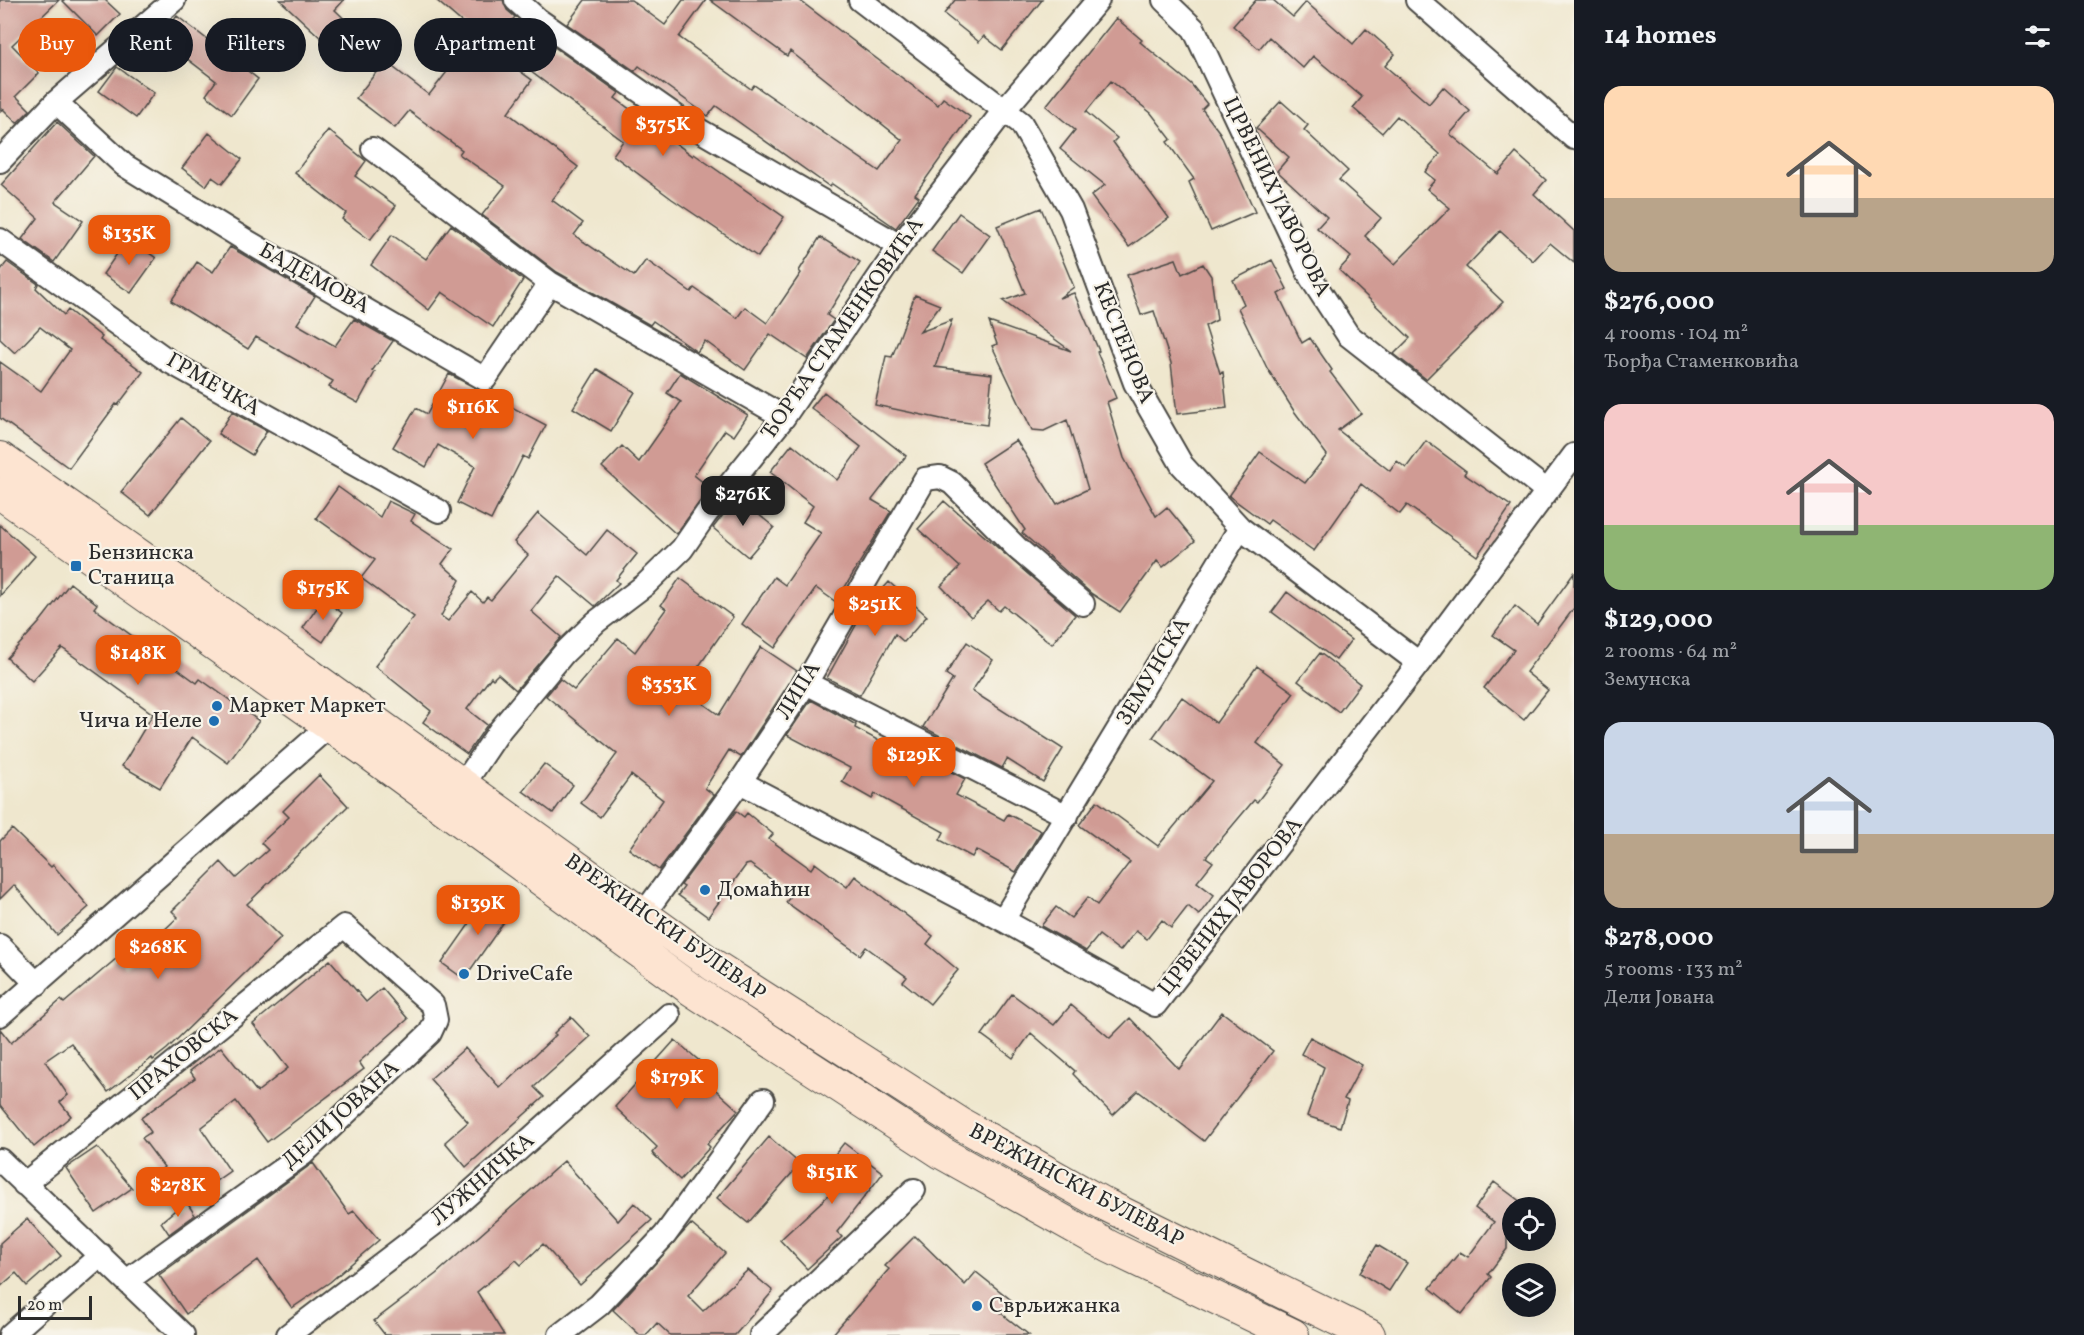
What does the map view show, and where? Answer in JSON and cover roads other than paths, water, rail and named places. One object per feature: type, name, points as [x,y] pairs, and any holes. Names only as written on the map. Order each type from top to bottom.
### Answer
[{"type":"main road","name":"ВРЕЖИНСКИ БУЛЕВАР","points":[[0,458],[463,785],[713,965],[961,1124],[1133,1220],[1369,1335]]},
{"type":"main road","name":"ВРЕЖИНСКИ БУЛЕВАР","points":[[0,493],[330,725],[692,990],[942,1152],[1110,1247],[1293,1335]]},
{"type":"street","points":[[0,161],[56,102],[174,0]]},
{"type":"street","points":[[516,0],[537,19],[680,119],[900,246]]},
{"type":"street","name":"КЕСТЕНОВА","points":[[860,0],[1005,109],[1020,123],[1036,146],[1071,210],[1135,383],[1182,465],[1240,528],[1419,663]]},
{"type":"street","name":"ЂОРЂА СТАМЕНКОВИЋА","points":[[463,785],[532,689],[596,622],[645,585],[682,549],[706,514],[784,417],[900,246],[1005,109],[1098,0]]},
{"type":"street","name":"ЦРВЕНИХ ЈАВОРОВА","points":[[1164,0],[1194,29],[1311,278],[1348,335],[1547,491]]},
{"type":"street","points":[[1417,0],[1574,138]]},
{"type":"street","name":"БАДЕМОВА","points":[[56,102],[124,165],[249,243],[485,379],[550,283]]},
{"type":"street","points":[[373,148],[550,283],[784,417]]},
{"type":"street","name":"ГРМЕЧКА","points":[[0,240],[170,362],[439,512]]},
{"type":"street","name":"ЦРВЕНИХ ЈАВОРОВА","points":[[740,782],[1003,920],[1155,1005],[1419,663],[1574,455]]},
{"type":"street","name":"ЛИПА","points":[[643,915],[740,782],[806,683],[925,479],[940,477],[952,483],[1018,549],[1083,604]]},
{"type":"street","name":"ЗЕМУНСКА","points":[[1003,920],[1240,528]]},
{"type":"street","points":[[806,683],[1067,816]]},
{"type":"street","points":[[0,1015],[330,725]]},
{"type":"street","name":"ПРАХОВСКА","points":[[24,1184],[344,926]]},
{"type":"street","name":"ДЕЛИ ЈОВАНА","points":[[128,1280],[303,1154],[430,1033],[436,1020],[433,1005],[344,926]]},
{"type":"street","points":[[0,946],[37,984]]},
{"type":"street","name":"ЛУЖНИЧКА","points":[[288,1335],[443,1217],[669,1015]]},
{"type":"street","points":[[560,1335],[598,1305],[665,1235],[763,1100]]},
{"type":"street","points":[[0,1160],[183,1335]]},
{"type":"street","points":[[761,1335],[914,1190]]},
{"type":"street","points":[[10,1335],[101,1256]]},
{"type":"place","name":"Бензинска Станица","points":[[76,566]]},
{"type":"place","name":"Маркет Маркет","points":[[217,706]]},
{"type":"place","name":"Чича и Неле","points":[[214,721]]},
{"type":"place","name":"Домаћин","points":[[705,890]]},
{"type":"place","name":"DriveCafe","points":[[464,974]]},
{"type":"place","name":"Сврљижанка","points":[[977,1306]]}]
